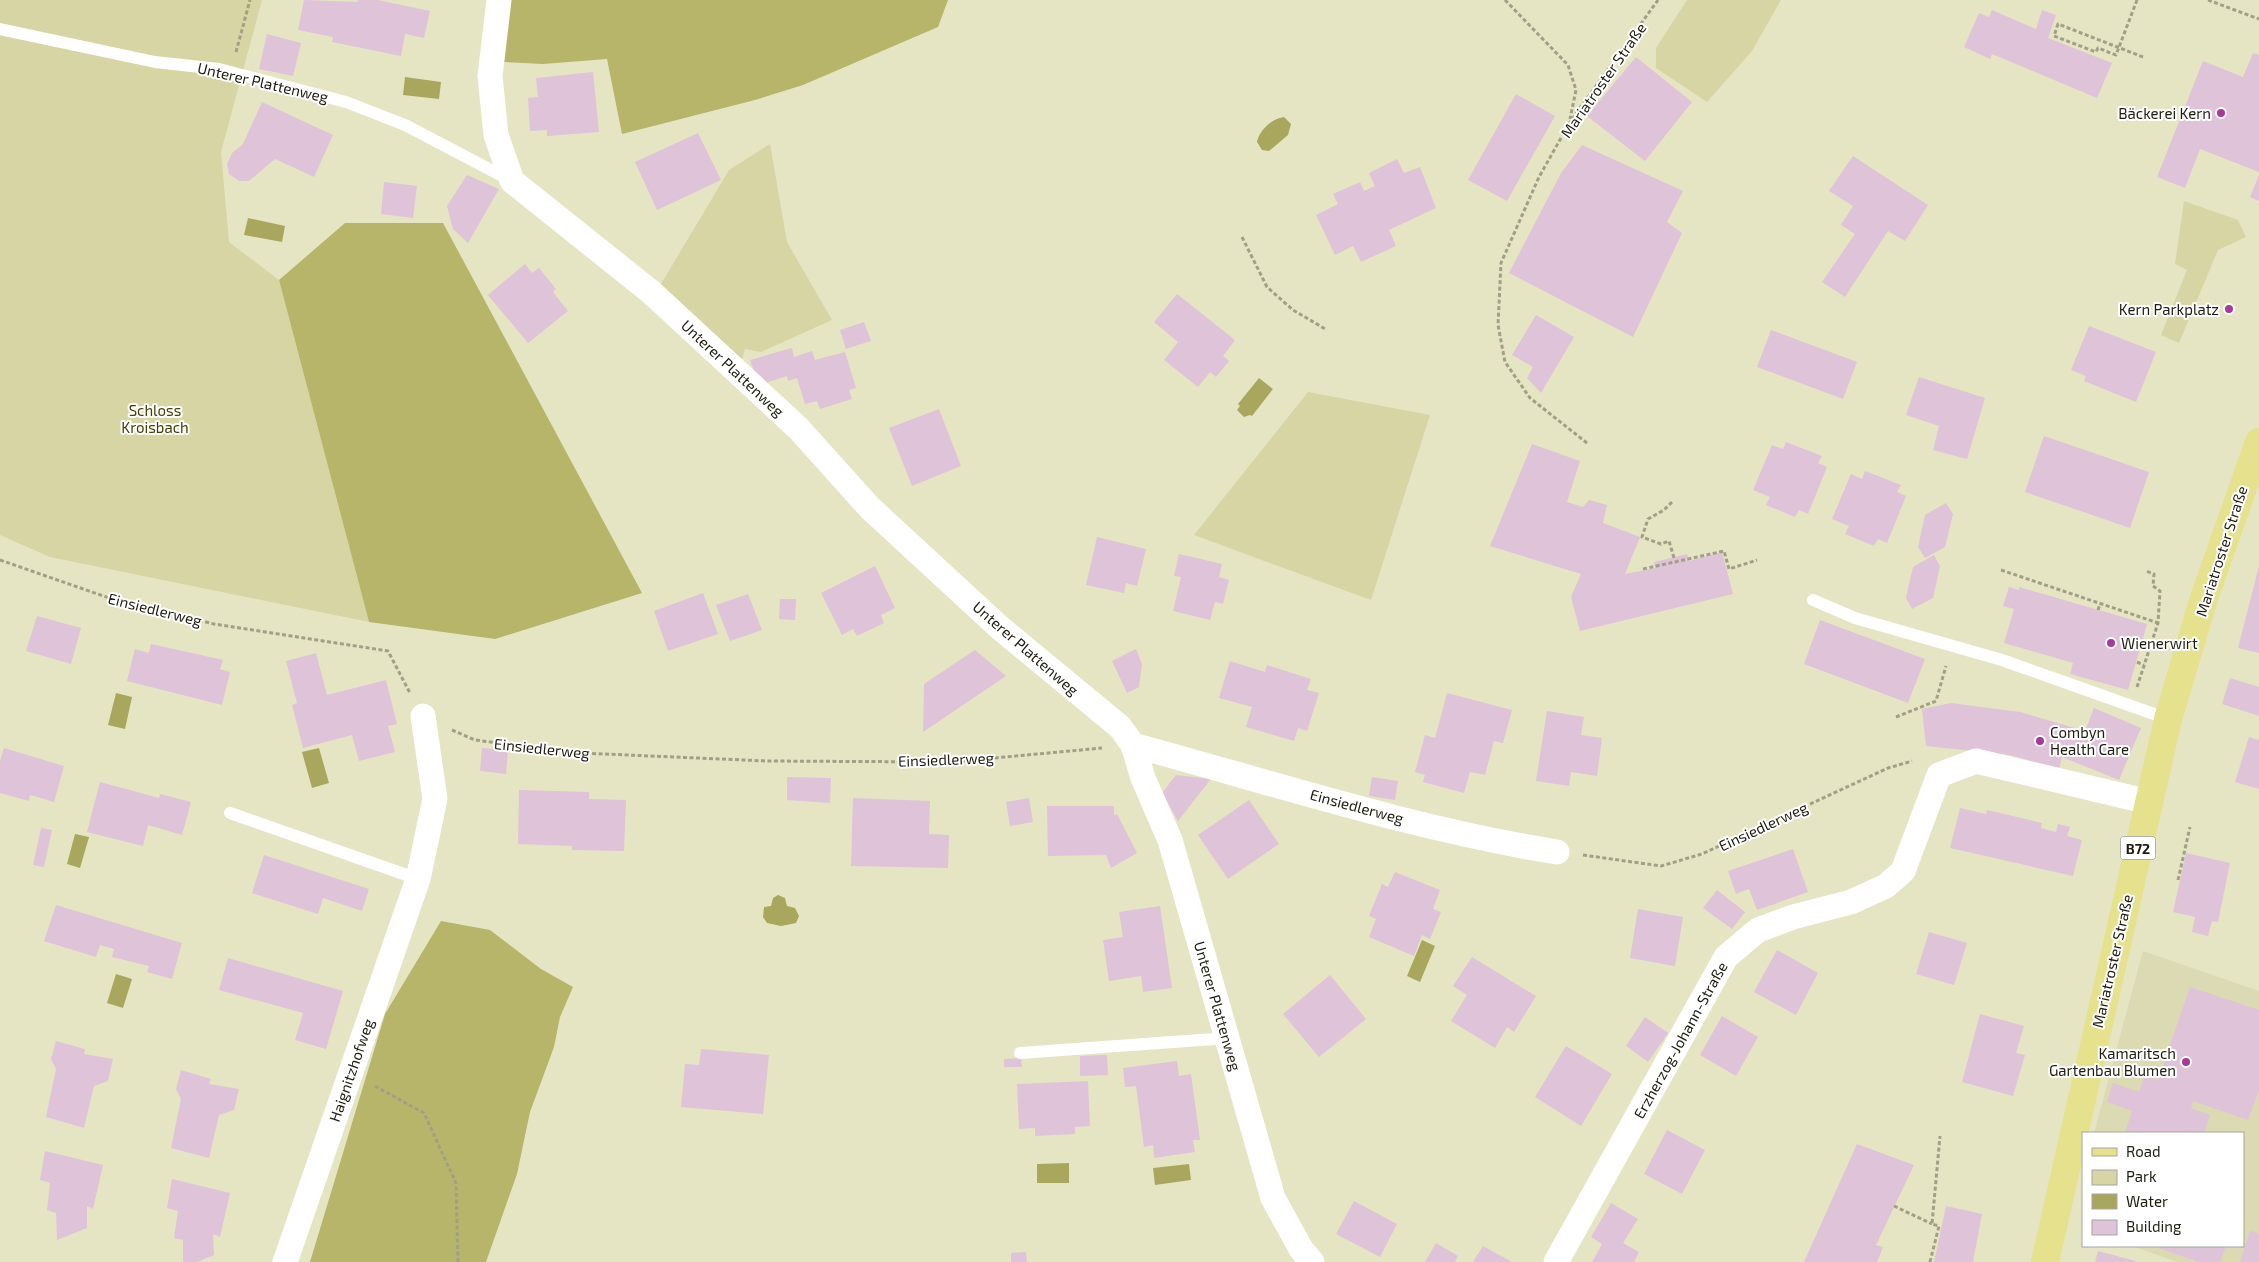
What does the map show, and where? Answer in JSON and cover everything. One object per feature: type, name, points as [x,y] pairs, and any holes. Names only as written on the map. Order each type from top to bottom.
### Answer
[{"type":"main road","name":"Mariatroster Straße","points":[[2045,1262],[2168,719],[2204,598],[2253,478],[2259,442]]},
{"type":"street","points":[[499,0],[490,76],[496,135],[512,181]]},
{"type":"street","name":"Unterer Plattenweg","points":[[512,181],[651,292],[798,428],[870,508],[999,627],[1120,727],[1133,745],[1143,778],[1170,840],[1273,1198],[1301,1249],[1312,1262]]},
{"type":"street","name":"Haignitzhofweg","points":[[285,1262],[418,879],[435,799],[423,716]]},
{"type":"street","name":"Einsiedlerweg","points":[[1133,745],[1388,815],[1498,842],[1557,852]]},
{"type":"street","name":"Erzherzog-Johann-Straße","points":[[1556,1262],[1726,958],[1758,930],[1792,917],[1851,902],[1886,886],[1903,871],[1939,775],[1976,761],[2149,802]]},
{"type":"lane","name":"Unterer Plattenweg","points":[[0,29],[155,62],[231,72],[355,105],[405,125],[512,181]]},
{"type":"lane","points":[[1813,600],[1855,618],[2010,663],[2168,719]]},
{"type":"lane","points":[[230,813],[418,879]]},
{"type":"lane","points":[[1020,1053],[1228,1038]]},
{"type":"path","points":[[231,72],[250,0]]},
{"type":"path","points":[[1506,0],[1568,65],[1576,90],[1570,122]]},
{"type":"path","name":"Mariatroster Straße","points":[[1586,443],[1530,398],[1505,362],[1498,325],[1501,263],[1539,177],[1570,122],[1658,0]]},
{"type":"path","points":[[2137,0],[2116,55],[2098,48],[2096,52],[2054,36],[2058,24],[2143,57]]},
{"type":"path","points":[[2208,0],[2259,19]]},
{"type":"path","points":[[1242,237],[1267,287],[1293,310],[1327,330]]},
{"type":"path","points":[[1672,502],[1664,510],[1648,519],[1642,537],[1661,544],[1669,541],[1674,558]]},
{"type":"path","points":[[1643,569],[1724,551],[1729,569],[1756,560]]},
{"type":"path","name":"Einsiedlerweg","points":[[0,560],[112,599],[196,619],[388,651],[423,716],[475,740],[581,753],[767,761],[952,762],[1133,745]]},
{"type":"path","points":[[2001,570],[2100,604],[2128,616],[2158,623]]},
{"type":"path","points":[[2131,706],[2158,623],[2160,591],[2153,586],[2154,574],[2146,571]]},
{"type":"path","points":[[2098,610],[2100,604]]},
{"type":"path","points":[[1896,717],[1936,701],[1952,646]]},
{"type":"path","points":[[2137,662],[2144,665]]},
{"type":"path","name":"Einsiedlerweg","points":[[1557,852],[1661,866],[1702,854],[1888,768],[1912,761]]},
{"type":"path","points":[[2178,880],[2190,827]]},
{"type":"path","points":[[353,1067],[374,1086],[424,1113],[456,1183],[458,1262]]},
{"type":"path","points":[[1932,1224],[1940,1136]]},
{"type":"path","points":[[1894,1206],[1939,1226],[1930,1262]]},
{"type":"shaded area","points":[[508,0],[948,0],[938,27],[803,85],[755,100],[622,134],[607,59],[543,64],[504,62]]},
{"type":"shaded area","points":[[345,223],[443,223],[642,593],[495,639],[369,622],[279,280]]},
{"type":"shaded area","points":[[441,921],[490,930],[541,969],[573,987],[560,1017],[554,1047],[530,1112],[517,1174],[486,1262],[310,1262],[385,1014]]},
{"type":"shaded area","name":"Kamaritsch Gartenbau Blumen","points":[[2143,951],[2259,991],[2259,1262],[2177,1262],[2135,1247],[2244,1247],[2244,1132],[2094,1132]]},
{"type":"green space","name":"Schloss Kroisbach","points":[[0,0],[262,0],[221,152],[229,242],[279,280],[369,622],[50,557],[0,535]]},
{"type":"green space","points":[[1687,0],[1781,0],[1752,51],[1707,102],[1656,68],[1656,48]]},
{"type":"green space","points":[[770,144],[787,242],[832,320],[761,352],[745,349],[740,366],[680,309],[661,284],[729,170]]},
{"type":"green space","points":[[2184,201],[2238,220],[2246,237],[2218,250],[2179,343],[2161,335],[2187,270],[2175,264]]},
{"type":"green space","points":[[1308,392],[1430,415],[1371,600],[1194,535]]},
{"type":"water","points":[[405,77],[441,82],[439,99],[403,95]]},
{"type":"water","points":[[1284,117],[1291,124],[1288,135],[1269,151],[1262,150],[1257,142],[1260,134],[1271,122]]},
{"type":"water","points":[[248,218],[285,226],[282,242],[244,235]]},
{"type":"water","points":[[1259,378],[1273,389],[1252,416],[1244,417],[1237,410],[1240,406],[1238,404]]},
{"type":"water","points":[[116,693],[132,697],[125,729],[108,725]]},
{"type":"water","points":[[319,748],[329,783],[312,788],[302,752]]},
{"type":"water","points":[[75,834],[89,837],[80,868],[67,864]]},
{"type":"water","points":[[778,895],[785,898],[787,906],[795,908],[799,916],[796,923],[781,926],[767,923],[763,917],[764,907],[771,906],[773,898]]},
{"type":"water","points":[[1422,940],[1435,946],[1420,982],[1407,976]]},
{"type":"water","points":[[116,974],[132,979],[123,1008],[107,1003]]},
{"type":"water","points":[[1069,1163],[1069,1183],[1037,1183],[1037,1164]]},
{"type":"water","points":[[1189,1164],[1191,1180],[1155,1185],[1153,1168]]},
{"type":"building","points":[[304,0],[357,2],[358,0],[378,0],[430,11],[424,38],[405,34],[401,56],[332,42],[333,37],[298,30]]},
{"type":"building","points":[[1992,10],[2036,29],[2042,10],[2056,15],[2048,38],[2112,63],[2097,98],[1992,54],[1990,59],[1964,47],[1979,13],[1989,17]]},
{"type":"building","points":[[267,34],[301,43],[293,76],[259,69]]},
{"type":"building","name":"Bäckerei Kern","points":[[2253,53],[2259,55],[2259,172],[2200,149],[2185,188],[2157,177],[2203,61],[2243,77]]},
{"type":"building","points":[[1636,57],[1692,102],[1645,161],[1587,116]]},
{"type":"building","points":[[593,72],[599,132],[547,136],[547,130],[530,131],[528,98],[538,97],[536,78]]},
{"type":"building","points":[[1516,94],[1555,116],[1507,201],[1468,180]]},
{"type":"building","points":[[262,102],[333,135],[314,177],[275,159],[249,181],[239,181],[229,174],[227,164],[232,153],[243,144]]},
{"type":"building","points":[[698,133],[721,180],[657,210],[635,162]]},
{"type":"building","points":[[1582,145],[1683,191],[1667,222],[1682,233],[1633,337],[1509,273],[1561,173]]},
{"type":"building","points":[[1853,156],[1928,205],[1905,241],[1888,231],[1845,297],[1822,282],[1855,234],[1841,225],[1853,206],[1829,191]]},
{"type":"building","points":[[1397,159],[1404,173],[1420,167],[1436,208],[1389,230],[1396,246],[1361,262],[1353,246],[1335,255],[1316,215],[1338,204],[1333,194],[1360,182],[1364,191],[1375,186],[1369,173]]},
{"type":"building","points":[[467,175],[499,189],[468,243],[453,229],[447,206]]},
{"type":"building","points":[[2259,175],[2259,201],[2250,197]]},
{"type":"building","points":[[384,182],[417,186],[413,218],[381,214]]},
{"type":"building","points":[[525,264],[532,273],[539,268],[556,289],[553,292],[568,311],[528,343],[488,295]]},
{"type":"building","points":[[1177,294],[1235,340],[1223,356],[1229,361],[1216,377],[1210,372],[1198,387],[1164,360],[1178,342],[1154,322]]},
{"type":"building","points":[[1536,315],[1574,337],[1541,393],[1527,378],[1533,367],[1512,355]]},
{"type":"building","points":[[864,322],[871,341],[846,349],[840,330]]},
{"type":"building","points":[[2089,326],[2156,352],[2136,402],[2084,381],[2086,376],[2071,370]]},
{"type":"building","points":[[1771,330],[1857,362],[1843,399],[1757,367]]},
{"type":"building","points":[[792,348],[794,357],[812,351],[815,360],[845,352],[856,388],[849,390],[852,399],[820,409],[817,401],[805,404],[797,378],[788,381],[787,376],[759,385],[750,360]]},
{"type":"building","points":[[1919,377],[1985,398],[1967,459],[1933,450],[1939,426],[1906,415]]},
{"type":"building","points":[[939,409],[961,466],[912,486],[889,428]]},
{"type":"building","points":[[2044,436],[2149,472],[2130,528],[2025,492]]},
{"type":"building","points":[[1786,442],[1822,456],[1818,463],[1827,467],[1808,514],[1799,510],[1795,517],[1766,505],[1770,497],[1753,490],[1772,445],[1783,449]]},
{"type":"building","points":[[1532,444],[1580,461],[1567,502],[1583,507],[1589,500],[1607,505],[1603,523],[1640,537],[1625,574],[1655,568],[1654,562],[1687,554],[1689,561],[1722,552],[1733,594],[1580,631],[1571,597],[1581,574],[1490,546]]},
{"type":"building","points":[[1865,471],[1901,485],[1897,492],[1906,496],[1887,543],[1878,539],[1874,546],[1845,534],[1849,526],[1832,519],[1851,474],[1862,479]]},
{"type":"building","points":[[1946,503],[1953,514],[1945,547],[1925,558],[1918,547],[1925,515]]},
{"type":"building","points":[[1097,537],[1146,549],[1137,586],[1126,583],[1124,593],[1086,585]]},
{"type":"building","points":[[1179,554],[1222,564],[1219,577],[1229,580],[1223,604],[1215,602],[1210,620],[1173,611],[1181,577],[1174,576]]},
{"type":"building","points":[[1934,555],[1940,566],[1933,598],[1912,609],[1906,598],[1913,567]]},
{"type":"building","points":[[875,566],[895,608],[881,615],[884,623],[857,636],[853,629],[842,635],[821,593]]},
{"type":"building","points":[[2259,566],[2259,653],[2238,648]]},
{"type":"building","points":[[2009,587],[2019,590],[2019,587],[2147,624],[2128,690],[2070,674],[2073,663],[2004,643],[2014,609],[2003,606]]},
{"type":"building","points":[[703,593],[718,634],[668,651],[654,611]]},
{"type":"building","points":[[748,594],[762,630],[730,641],[716,605]]},
{"type":"building","points":[[780,599],[796,599],[795,620],[779,619]]},
{"type":"building","points":[[37,616],[81,628],[71,664],[26,651]]},
{"type":"building","points":[[1820,620],[1925,659],[1908,703],[1804,664]]},
{"type":"building","points":[[151,644],[223,660],[220,669],[230,672],[222,705],[127,681],[135,649],[149,653]]},
{"type":"building","points":[[1136,649],[1142,664],[1139,687],[1127,693],[1112,661]]},
{"type":"building","points":[[975,650],[1006,676],[923,732],[924,684]]},
{"type":"building","points":[[316,653],[327,695],[386,680],[397,724],[388,726],[395,752],[359,761],[352,735],[303,748],[292,705],[297,703],[286,661]]},
{"type":"building","points":[[1230,661],[1265,672],[1267,665],[1311,679],[1307,690],[1319,693],[1307,731],[1298,728],[1294,741],[1246,727],[1252,707],[1219,698]]},
{"type":"building","points":[[2230,678],[2259,687],[2259,716],[2222,704]]},
{"type":"building","points":[[1447,693],[1512,710],[1503,743],[1494,741],[1485,775],[1470,772],[1464,793],[1423,782],[1425,775],[1415,772],[1425,735],[1435,738]]},
{"type":"building","points":[[1951,703],[2020,712],[2085,731],[2094,708],[2141,728],[2119,780],[2062,757],[2059,769],[2010,755],[1926,746],[1922,709]]},
{"type":"building","points":[[1547,711],[1584,717],[1581,735],[1602,738],[1597,776],[1571,772],[1569,786],[1536,781]]},
{"type":"building","points":[[2249,737],[2259,740],[2259,789],[2235,782]]},
{"type":"building","points":[[4,748],[64,766],[54,802],[30,795],[29,801],[0,793],[0,761]]},
{"type":"building","points":[[482,748],[508,750],[506,774],[480,771]]},
{"type":"building","points":[[1176,775],[1211,779],[1178,821],[1162,793]]},
{"type":"building","points":[[787,777],[831,778],[830,803],[787,800]]},
{"type":"building","points":[[1372,777],[1398,781],[1395,800],[1369,796]]},
{"type":"building","points":[[100,782],[159,798],[160,794],[191,802],[182,835],[148,825],[143,846],[87,832]]},
{"type":"building","points":[[519,790],[589,792],[589,799],[626,800],[624,851],[572,850],[572,846],[518,844]]},
{"type":"building","points":[[853,798],[930,801],[929,834],[949,835],[948,868],[851,866]]},
{"type":"building","points":[[1029,798],[1033,822],[1010,826],[1006,802]]},
{"type":"building","points":[[1249,800],[1279,844],[1228,879],[1198,835]]},
{"type":"building","points":[[1047,806],[1114,806],[1114,815],[1117,814],[1137,853],[1111,868],[1106,855],[1048,856]]},
{"type":"building","points":[[1960,808],[1986,814],[1987,810],[2042,823],[2041,828],[2056,832],[2058,824],[2070,827],[2067,836],[2082,840],[2073,876],[1950,848]]},
{"type":"building","points":[[41,828],[52,830],[44,867],[33,865]]},
{"type":"building","points":[[1793,849],[1808,892],[1757,910],[1749,889],[1736,894],[1728,871]]},
{"type":"building","points":[[2186,853],[2230,863],[2218,922],[2212,921],[2208,936],[2192,932],[2195,917],[2173,912]]},
{"type":"building","points":[[264,855],[369,889],[362,911],[323,898],[318,914],[252,893]]},
{"type":"building","points":[[1395,872],[1440,890],[1433,909],[1441,912],[1430,939],[1422,935],[1414,956],[1369,937],[1376,919],[1369,916],[1382,884],[1388,887]]},
{"type":"building","points":[[1717,890],[1745,912],[1732,929],[1703,908]]},
{"type":"building","points":[[56,905],[182,943],[172,979],[147,972],[149,966],[112,957],[114,949],[100,945],[96,957],[44,941]]},
{"type":"building","points":[[1160,906],[1172,988],[1143,992],[1141,976],[1109,981],[1103,940],[1123,937],[1119,912]]},
{"type":"building","points":[[1638,909],[1683,917],[1675,966],[1630,958]]},
{"type":"building","points":[[1929,932],[1967,943],[1954,985],[1916,974]]},
{"type":"building","points":[[1777,950],[1818,973],[1796,1015],[1754,992]]},
{"type":"building","points":[[1472,957],[1536,996],[1514,1032],[1507,1027],[1495,1048],[1451,1021],[1467,995],[1453,986]]},
{"type":"building","points":[[228,958],[343,991],[326,1049],[295,1040],[303,1013],[219,990]]},
{"type":"building","points":[[1330,975],[1366,1019],[1319,1057],[1283,1014]]},
{"type":"building","points":[[2190,987],[2259,1010],[2259,1090],[2248,1120],[2193,1101],[2191,1108],[2210,1115],[2204,1132],[2125,1132],[2132,1111],[2107,1102],[2113,1083],[2139,1092],[2145,1075],[2158,1080]]},
{"type":"building","points":[[1980,1014],[2024,1026],[2016,1053],[2025,1055],[2013,1096],[1962,1082]]},
{"type":"building","points":[[1722,1016],[1758,1037],[1736,1076],[1700,1055]]},
{"type":"building","points":[[1645,1017],[1668,1033],[1648,1062],[1626,1046]]},
{"type":"building","points":[[56,1041],[85,1049],[84,1054],[113,1059],[108,1081],[94,1086],[84,1128],[46,1117],[56,1069],[51,1059]]},
{"type":"building","points":[[1566,1046],[1612,1074],[1581,1126],[1535,1097]]},
{"type":"building","points":[[701,1049],[769,1055],[763,1114],[681,1107],[685,1064],[699,1065]]},
{"type":"building","points":[[1107,1055],[1108,1075],[1080,1076],[1080,1056]]},
{"type":"building","points":[[1021,1058],[1022,1067],[1004,1067],[1004,1059]]},
{"type":"building","points":[[1177,1061],[1179,1076],[1191,1074],[1200,1140],[1193,1140],[1195,1152],[1154,1158],[1153,1145],[1144,1147],[1136,1086],[1125,1087],[1123,1068]]},
{"type":"building","points":[[181,1070],[211,1079],[209,1084],[239,1089],[234,1110],[219,1115],[209,1158],[171,1148],[181,1099],[176,1089]]},
{"type":"building","points":[[1088,1081],[1090,1126],[1075,1127],[1075,1134],[1035,1136],[1035,1128],[1019,1129],[1017,1084]]},
{"type":"building","points":[[1667,1130],[1705,1150],[1682,1194],[1644,1174]]},
{"type":"building","points":[[1857,1144],[1914,1165],[1876,1245],[1883,1247],[1877,1262],[1804,1262]]},
{"type":"building","points":[[45,1151],[103,1165],[93,1209],[87,1206],[87,1228],[57,1240],[56,1213],[47,1210],[50,1183],[40,1180]]},
{"type":"building","points":[[172,1179],[230,1193],[220,1237],[213,1234],[214,1255],[197,1262],[183,1262],[183,1240],[174,1238],[178,1211],[167,1208]]},
{"type":"building","points":[[1354,1201],[1397,1224],[1380,1257],[1336,1234]]},
{"type":"building","points":[[1611,1203],[1638,1219],[1623,1243],[1639,1252],[1634,1262],[1592,1262],[1602,1244],[1591,1237]]},
{"type":"building","points":[[1946,1206],[1982,1214],[1973,1262],[1934,1262]]},
{"type":"building","points":[[2250,1231],[2259,1233],[2259,1262],[2240,1262]]},
{"type":"building","points":[[1436,1243],[1458,1256],[1455,1262],[1425,1262]]},
{"type":"building","points":[[1483,1246],[1512,1262],[1473,1262]]},
{"type":"building","points":[[2156,1247],[2226,1247],[2220,1262],[2199,1262]]},
{"type":"building","points":[[2098,1251],[2136,1261],[2095,1262]]},
{"type":"building","points":[[1026,1252],[1027,1262],[1011,1262],[1011,1253]]},
{"type":"place","name":"Bäckerei Kern","points":[[2221,113]]},
{"type":"place","name":"Kern Parkplatz","points":[[2229,309]]},
{"type":"place","name":"Wienerwirt","points":[[2111,643]]},
{"type":"place","name":"Combyn Health Care","points":[[2040,741]]},
{"type":"place","name":"Kamaritsch Gartenbau Blumen","points":[[2186,1062]]}]
